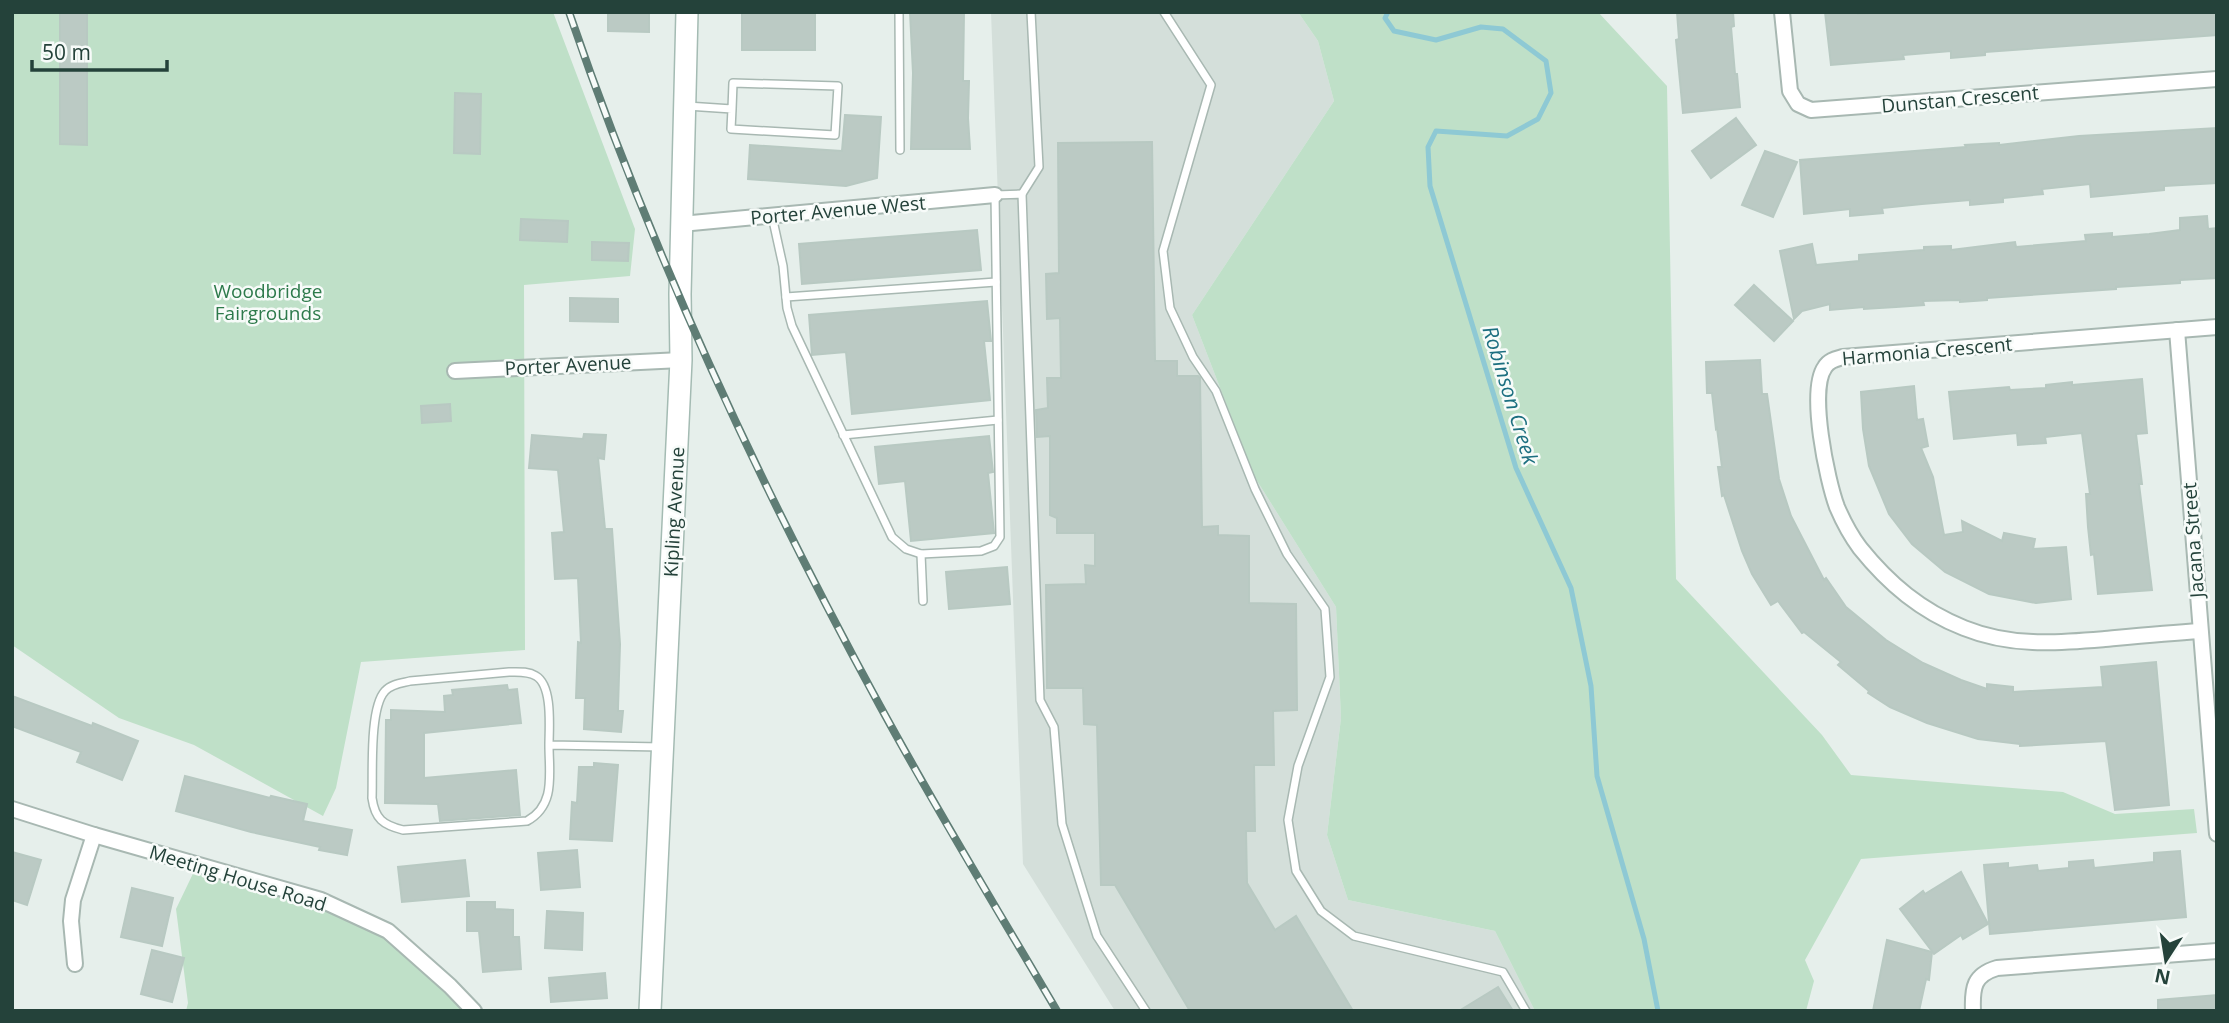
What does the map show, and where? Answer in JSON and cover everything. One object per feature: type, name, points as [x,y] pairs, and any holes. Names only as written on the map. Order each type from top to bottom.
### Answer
[{"type":"street","name":"Kipling Avenue","points":[[650,1011],[681,360],[681,224],[687,12]]},
{"type":"street","name":"Dunstan Crescent","points":[[1782,12],[1790,91],[1798,104],[1811,110],[2217,79]]},
{"type":"street","name":"Porter Avenue West","points":[[681,224],[995,195]]},
{"type":"street","name":"Harmonia Crescent","points":[[2200,631],[2035,644],[1990,637],[1934,615],[1890,582],[1850,533],[1831,489],[1824,456],[1818,394],[1823,368],[1830,361],[1843,357],[2217,327]]},
{"type":"street","name":"Jacana Street","points":[[2177,330],[2217,834]]},
{"type":"street","name":"Porter Avenue","points":[[455,371],[681,360]]},
{"type":"street","name":"Meeting House Road","points":[[12,809],[321,900],[388,931],[474,1011]]},
{"type":"street","points":[[75,964],[71,922],[73,900],[94,835]]},
{"type":"street","points":[[1973,1011],[1975,983],[1983,972],[1997,968],[2217,951]]},
{"type":"lane","points":[[899,12],[900,150]]},
{"type":"lane","points":[[1031,12],[1039,167],[1023,194],[1040,701],[1054,727],[1062,824],[1097,936],[1146,1011]]},
{"type":"lane","points":[[1164,12],[1211,85],[1163,251],[1170,308],[1194,357],[1216,391],[1255,489],[1287,554],[1325,609],[1330,677],[1298,766],[1288,820],[1296,871],[1321,911],[1354,936],[1503,972],[1526,1011]]},
{"type":"lane","points":[[733,83],[838,86],[835,135],[731,129],[732,109],[733,83]]},
{"type":"lane","points":[[685,106],[732,109]]},
{"type":"lane","points":[[772,216],[792,326],[892,537],[906,549],[921,554],[981,551],[995,547],[1000,537],[995,195],[1023,194]]},
{"type":"lane","points":[[786,297],[996,282]]},
{"type":"lane","points":[[843,435],[999,420]]},
{"type":"lane","points":[[921,554],[923,601]]},
{"type":"lane","points":[[509,672],[525,672],[538,677],[546,688],[549,706],[549,745],[549,788],[545,805],[539,814],[527,821],[403,830],[381,821],[374,810],[374,719],[377,705],[385,691],[395,684],[509,672]]},
{"type":"lane","points":[[549,745],[662,747]]},
{"type":"shaded area","points":[[991,12],[1298,12],[1318,41],[1334,101],[1192,315],[1254,476],[1336,607],[1341,718],[1327,835],[1348,900],[1495,931],[1535,1011],[1115,1011],[1023,864]]},
{"type":"green space","name":"Woodbridge Fairgrounds","points":[[12,12],[553,12],[635,229],[630,276],[524,285],[525,650],[361,662],[336,788],[323,816],[194,745],[119,718],[12,645]]},
{"type":"green space","points":[[1298,12],[1598,12],[1667,86],[1676,579],[1822,735],[1851,775],[2063,792],[2115,814],[2194,809],[2197,833],[1861,859],[1805,960],[1814,981],[1806,1011],[1535,1011],[1495,931],[1348,900],[1327,835],[1341,718],[1336,607],[1254,476],[1192,315],[1334,101],[1318,41]]},
{"type":"green space","points":[[200,859],[375,920],[477,1011],[186,1011],[188,1003],[176,909]]},
{"type":"building","points":[[60,12],[87,12],[87,145],[60,144]]},
{"type":"building","points":[[608,12],[649,12],[649,32],[608,31]]},
{"type":"building","points":[[742,12],[815,12],[815,50],[742,50]]},
{"type":"building","points":[[910,12],[964,12],[963,81],[969,81],[970,149],[911,149],[913,73]]},
{"type":"building","points":[[1677,12],[1733,12],[1734,26],[1731,27],[1740,107],[1683,113],[1676,40],[1679,39]]},
{"type":"building","points":[[1825,12],[2217,12],[2217,35],[1985,52],[1985,55],[1951,58],[1951,51],[1903,55],[1904,59],[1831,65]]},
{"type":"building","points":[[455,93],[481,94],[480,154],[454,153]]},
{"type":"building","points":[[845,115],[881,117],[877,178],[846,186],[748,179],[750,145],[842,151]]},
{"type":"building","points":[[1736,118],[1756,145],[1711,178],[1692,151]]},
{"type":"building","points":[[2217,128],[2217,183],[2164,186],[2164,190],[2091,197],[2090,184],[2042,189],[2043,194],[2003,198],[2003,202],[1970,205],[1970,200],[1922,204],[1882,208],[1883,213],[1850,216],[1850,209],[1804,214],[1800,160],[1966,147],[1965,145],[1999,145],[2079,136]]},
{"type":"building","points":[[1152,142],[1155,361],[1177,361],[1177,376],[1200,378],[1202,527],[1218,526],[1218,535],[1249,536],[1249,603],[1296,604],[1297,710],[1273,711],[1274,765],[1254,765],[1255,831],[1246,831],[1247,883],[1275,930],[1296,916],[1353,1011],[1190,1011],[1115,885],[1101,885],[1097,725],[1084,724],[1083,688],[1047,688],[1046,585],[1086,584],[1085,565],[1095,566],[1095,533],[1057,533],[1057,518],[1050,515],[1050,436],[1037,437],[1036,410],[1048,408],[1047,378],[1061,378],[1060,318],[1047,319],[1046,274],[1059,273],[1058,143]]},
{"type":"building","points":[[1765,151],[1797,162],[1773,217],[1742,205]]},
{"type":"building","points":[[2207,216],[2208,229],[2217,228],[2217,278],[1987,300],[1923,301],[1924,305],[1896,307],[1830,310],[1830,304],[1802,311],[1794,319],[1780,251],[1812,244],[1816,265],[1859,261],[1859,255],[1924,250],[1924,247],[1951,246],[1951,250],[2015,242],[2016,247],[2086,241],[2085,235],[2112,233],[2112,237],[2149,234],[2180,230],[2180,218]]},
{"type":"building","points":[[521,219],[568,221],[567,242],[520,240]]},
{"type":"building","points":[[977,230],[981,270],[802,284],[799,244]]},
{"type":"building","points":[[592,242],[629,243],[628,261],[592,260]]},
{"type":"building","points":[[1754,285],[1793,321],[1774,341],[1735,305]]},
{"type":"building","points":[[570,298],[618,299],[618,322],[570,321]]},
{"type":"building","points":[[987,301],[991,341],[984,341],[990,400],[852,414],[846,352],[812,355],[809,315]]},
{"type":"building","points":[[1760,360],[1762,394],[1767,394],[1779,479],[1791,516],[1824,580],[1826,578],[1846,607],[1886,640],[1923,663],[1987,689],[1987,684],[2013,687],[2013,692],[2103,687],[2101,667],[2156,662],[2169,805],[2115,810],[2106,741],[2020,746],[1978,739],[1927,723],[1890,707],[1868,693],[1869,691],[1838,665],[1841,662],[1802,633],[1778,601],[1771,605],[1752,574],[1724,495],[1722,496],[1718,467],[1722,467],[1712,393],[1707,393],[1706,362]]},
{"type":"building","points":[[2142,379],[2147,433],[2136,434],[2142,484],[2139,484],[2152,590],[2098,594],[2088,527],[2086,494],[2090,494],[2082,433],[2045,437],[2046,443],[2018,445],[2017,433],[1954,439],[1949,392],[2009,387],[2010,390],[2046,388],[2046,385],[2072,382],[2072,385]]},
{"type":"building","points":[[1914,386],[1917,420],[1923,419],[1928,446],[1921,448],[1933,477],[1944,535],[1963,532],[1962,521],[2002,541],[2004,533],[2035,539],[2033,549],[2066,547],[2071,599],[2036,603],[1989,594],[1945,572],[1912,544],[1889,514],[1869,466],[1861,392]]},
{"type":"building","points":[[450,404],[451,421],[422,423],[421,406]]},
{"type":"building","points":[[584,434],[606,435],[604,459],[598,458],[605,529],[612,529],[620,644],[618,711],[623,711],[621,732],[584,729],[585,698],[576,698],[578,642],[581,643],[578,578],[555,579],[552,533],[564,532],[558,470],[529,468],[532,435],[583,439]]},
{"type":"building","points":[[989,436],[993,472],[988,473],[994,533],[911,541],[905,481],[879,484],[875,447]]},
{"type":"building","points":[[1007,567],[1010,604],[949,609],[946,572]]},
{"type":"building","points":[[507,685],[508,690],[517,689],[521,723],[424,733],[424,778],[516,770],[520,815],[440,821],[438,804],[385,803],[386,720],[391,720],[391,710],[445,712],[444,696],[453,695],[452,690]]},
{"type":"building","points":[[12,696],[138,741],[122,780],[77,762],[81,752],[12,726]]},
{"type":"building","points":[[594,763],[618,765],[612,841],[570,839],[572,802],[577,803],[579,767],[594,767]]},
{"type":"building","points":[[185,776],[270,798],[271,796],[307,804],[303,821],[352,830],[347,855],[319,850],[320,847],[251,832],[176,811]]},
{"type":"building","points":[[577,850],[580,887],[541,890],[538,853]]},
{"type":"building","points":[[2180,851],[2186,917],[1990,934],[1984,865],[2008,863],[2008,868],[2037,865],[2038,871],[2069,868],[2069,862],[2093,860],[2094,868],[2154,862],[2154,853]]},
{"type":"building","points":[[12,852],[41,860],[27,905],[12,900]]},
{"type":"building","points":[[465,860],[469,896],[402,902],[398,867]]},
{"type":"building","points":[[1961,872],[1988,924],[1963,939],[1961,935],[1934,954],[1900,909],[1923,891],[1925,894]]},
{"type":"building","points":[[132,888],[173,898],[162,946],[121,937]]},
{"type":"building","points":[[467,902],[495,902],[495,909],[513,910],[513,937],[519,937],[521,969],[483,972],[479,931],[467,931]]},
{"type":"building","points":[[547,911],[583,913],[582,950],[545,948]]},
{"type":"building","points":[[1887,940],[1932,952],[1929,980],[1926,979],[1919,1011],[1873,1011]]},
{"type":"building","points":[[152,950],[184,958],[172,1002],[141,994]]},
{"type":"building","points":[[605,973],[607,998],[551,1002],[549,978]]},
{"type":"building","points":[[1498,987],[1513,1011],[1459,1011]]},
{"type":"building","points":[[2217,995],[2217,1011],[2158,1011],[2158,1000]]},
{"type":"waterway","name":"Robinson Creek","points":[[1388,12],[1385,18],[1394,31],[1436,40],[1481,27],[1503,29],[1546,61],[1551,93],[1538,119],[1507,136],[1436,131],[1428,147],[1430,186],[1516,468],[1571,588],[1591,686],[1597,776],[1644,939],[1658,1011]]},
{"type":"railway","points":[[569,12],[601,102],[672,279],[792,538],[880,706],[1057,1011]]}]
